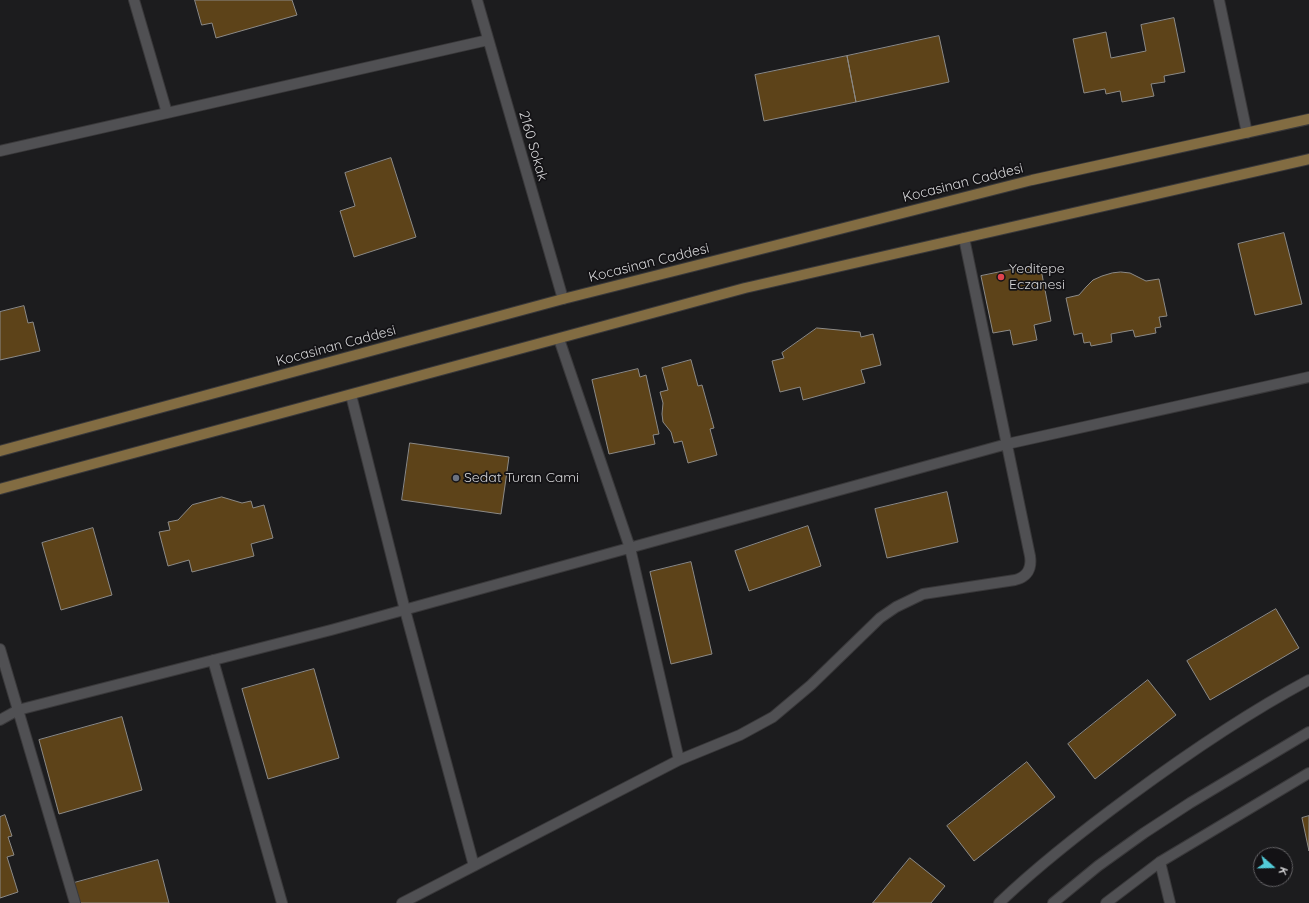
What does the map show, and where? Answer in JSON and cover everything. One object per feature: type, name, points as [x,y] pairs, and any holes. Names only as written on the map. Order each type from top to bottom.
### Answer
[{"type":"main road","name":"Kocasinan Caddesi","points":[[0,451],[563,299],[1032,180],[1309,119]]},
{"type":"main road","points":[[0,489],[744,288],[1309,159]]},
{"type":"street","points":[[134,0],[167,113]]},
{"type":"street","name":"2160 Sokak","points":[[477,0],[563,299]]},
{"type":"street","points":[[1219,0],[1247,133]]},
{"type":"street","points":[[0,151],[488,40]]},
{"type":"street","points":[[402,903],[679,760],[740,736],[773,717],[811,685],[880,618],[909,600],[923,594],[1014,580],[1026,574],[1031,563],[964,238]]},
{"type":"street","points":[[559,339],[630,548],[679,760]]},
{"type":"street","points":[[0,720],[18,710],[405,610],[1007,444],[1309,377]]},
{"type":"street","points":[[351,395],[405,610],[474,866]]},
{"type":"street","points":[[0,649],[75,903]]},
{"type":"street","points":[[214,660],[282,903]]},
{"type":"street","points":[[998,903],[1053,856],[1151,780],[1200,746],[1309,680]]},
{"type":"street","points":[[1053,903],[1098,866],[1190,802],[1309,732]]},
{"type":"street","points":[[1106,903],[1160,862],[1309,773]]},
{"type":"street","points":[[1160,862],[1170,903]]},
{"type":"building","points":[[195,0],[292,0],[297,15],[216,38],[212,23],[202,25]]},
{"type":"building","points":[[1174,18],[1185,72],[1164,76],[1165,82],[1151,84],[1154,96],[1122,102],[1120,91],[1106,94],[1105,89],[1084,93],[1073,39],[1106,32],[1111,58],[1146,51],[1141,25]]},
{"type":"building","points":[[939,36],[949,82],[856,102],[847,56]]},
{"type":"building","points":[[847,56],[856,102],[764,121],[755,75]]},
{"type":"building","points":[[391,158],[416,237],[354,257],[340,211],[355,206],[345,173]]},
{"type":"building","points":[[1284,233],[1302,304],[1255,315],[1238,244]]},
{"type":"building","points":[[1040,264],[1051,321],[1034,325],[1037,340],[1013,345],[1010,330],[993,333],[981,276]]},
{"type":"building","points":[[1112,273],[1130,273],[1146,281],[1159,279],[1167,316],[1159,317],[1161,327],[1155,328],[1156,333],[1135,337],[1133,330],[1111,334],[1112,342],[1091,346],[1090,342],[1084,343],[1082,333],[1074,335],[1066,298],[1079,295],[1093,280]]},
{"type":"building","points":[[24,306],[28,323],[33,322],[40,351],[0,360],[0,312]]},
{"type":"building","points":[[817,328],[860,332],[861,337],[873,334],[881,365],[861,370],[865,383],[803,400],[800,387],[780,392],[772,361],[784,358],[782,353]]},
{"type":"building","points":[[691,360],[698,386],[702,385],[714,428],[710,429],[717,455],[688,463],[682,441],[674,443],[671,432],[663,422],[663,403],[660,392],[668,390],[662,368]]},
{"type":"building","points":[[638,369],[640,377],[646,375],[659,434],[653,435],[655,444],[609,454],[592,380]]},
{"type":"building","name":"Sedat Turan Cami","points":[[410,443],[509,457],[501,514],[402,500]]},
{"type":"building","points":[[947,492],[958,542],[887,558],[875,509]]},
{"type":"building","points":[[222,497],[242,503],[251,501],[253,508],[264,505],[273,538],[251,544],[254,556],[192,572],[189,560],[168,566],[159,532],[170,530],[168,522],[178,520],[192,505]]},
{"type":"building","points":[[808,526],[821,566],[749,591],[735,551]]},
{"type":"building","points":[[93,528],[112,595],[61,610],[42,543]]},
{"type":"building","points":[[691,562],[712,654],[671,664],[650,572]]},
{"type":"building","points":[[1276,609],[1299,648],[1210,700],[1187,661]]},
{"type":"building","points":[[314,669],[339,758],[268,779],[242,689]]},
{"type":"building","points":[[1148,680],[1176,715],[1095,779],[1068,744]]},
{"type":"building","points":[[122,717],[142,790],[59,814],[39,740]]},
{"type":"building","points":[[1027,762],[1055,797],[974,861],[947,826]]},
{"type":"building","points":[[5,815],[12,836],[8,837],[14,855],[7,857],[18,892],[0,898],[0,817]]},
{"type":"building","points":[[1309,816],[1309,851],[1302,818]]},
{"type":"building","points":[[910,858],[945,886],[931,903],[873,903]]},
{"type":"building","points":[[158,860],[169,903],[80,903],[74,883]]},
{"type":"place","name":"Yeditepe Eczanesi","points":[[1001,277]]},
{"type":"place","name":"Sedat Turan Cami","points":[[456,478]]}]
